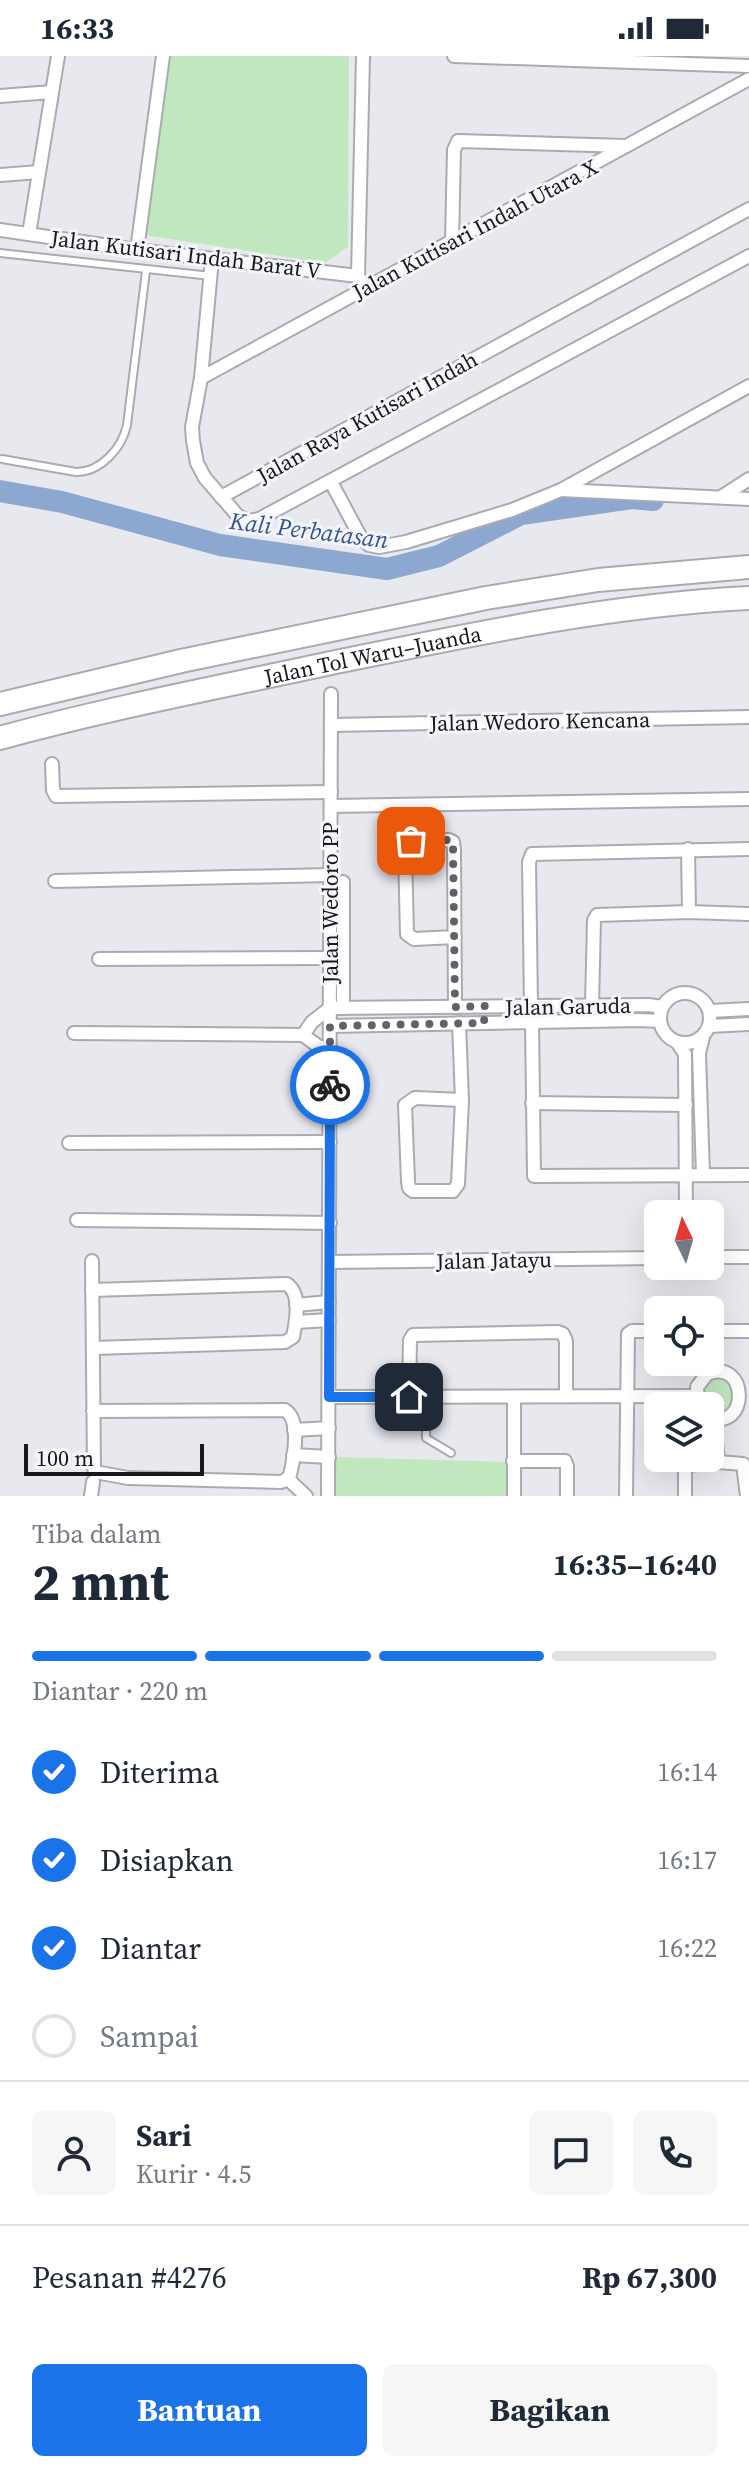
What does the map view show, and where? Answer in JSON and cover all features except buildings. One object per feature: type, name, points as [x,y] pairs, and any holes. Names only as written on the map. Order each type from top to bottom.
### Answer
[{"type":"highway","name":"Jalan Tol Waru–Juanda","points":[[0,704],[70,686],[486,598],[598,580],[749,567]]},
{"type":"highway","name":"Jalan Tol Waru–Juanda","points":[[0,738],[75,718],[510,626],[742,602]]},
{"type":"street","points":[[29,234],[58,56]]},
{"type":"street","points":[[137,250],[163,56]]},
{"type":"street","points":[[363,56],[358,276],[366,288]]},
{"type":"street","points":[[454,56],[749,66]]},
{"type":"street","name":"Jalan Kutisari Indah Utara X","points":[[201,378],[749,79]]},
{"type":"street","points":[[0,96],[52,92]]},
{"type":"street","points":[[452,242],[454,150],[458,141],[629,146]]},
{"type":"street","points":[[0,175],[39,172]]},
{"type":"street","name":"Jalan Raya Kutisari Indah","points":[[749,209],[221,497],[238,516],[252,521],[331,482],[749,256]]},
{"type":"street","name":"Jalan Kutisari Indah Barat V","points":[[0,230],[358,276]]},
{"type":"street","points":[[212,259],[201,378],[192,427],[195,456],[205,478],[221,497]]},
{"type":"street","points":[[331,482],[360,536],[375,547],[437,534],[512,510],[561,490],[749,386]]},
{"type":"street","points":[[720,497],[749,479]]},
{"type":"street","points":[[561,490],[749,499]]},
{"type":"street","name":"Jalan Wedoro PP","points":[[328,1496],[330,1026],[337,1008],[330,958],[331,694]]},
{"type":"street","name":"Jalan Wedoro Kencana","points":[[332,725],[749,717]]},
{"type":"street","points":[[52,764],[56,796],[749,799]]},
{"type":"street","points":[[455,937],[414,939],[407,934],[405,851],[409,841],[453,842],[455,937],[455,1007]]},
{"type":"street","points":[[688,849],[689,912]]},
{"type":"street","points":[[531,1006],[529,862],[532,854],[749,849]]},
{"type":"street","points":[[55,881],[330,875]]},
{"type":"street","points":[[303,1035],[312,1022],[337,1008],[343,882]]},
{"type":"street","points":[[592,1005],[595,916],[689,912],[749,914]]},
{"type":"street","points":[[99,959],[330,958]]},
{"type":"street","points":[[686,1200],[685,1054],[677,1042],[663,1031],[660,1021],[662,1007],[675,995],[692,994],[706,1003],[710,1011],[699,1053],[703,1175]]},
{"type":"street","points":[[484,1023],[485,1006]]},
{"type":"street","points":[[563,1006],[563,1021]]},
{"type":"street","name":"Jalan Garuda","points":[[337,1008],[662,1007]]},
{"type":"street","points":[[370,1008],[370,1025]]},
{"type":"street","points":[[710,1011],[749,1009]]},
{"type":"street","name":"Jalan Garuda","points":[[330,1026],[660,1021]]},
{"type":"street","points":[[532,1022],[533,1171],[536,1177],[749,1175]]},
{"type":"street","points":[[459,1023],[462,1100],[461,1153],[456,1189],[413,1191],[408,1181],[405,1105],[415,1098],[462,1100]]},
{"type":"street","points":[[677,1042],[691,1043],[706,1032],[749,1024]]},
{"type":"street","points":[[74,1033],[303,1035],[330,1050]]},
{"type":"street","points":[[685,1080],[700,1079]]},
{"type":"street","points":[[532,1103],[686,1105]]},
{"type":"street","points":[[686,1132],[702,1132]]},
{"type":"street","points":[[69,1143],[330,1142]]},
{"type":"street","points":[[77,1220],[330,1223]]},
{"type":"street","points":[[724,1257],[749,1257]]},
{"type":"street","name":"Jalan Jatayu","points":[[330,1262],[644,1258]]},
{"type":"street","points":[[92,1261],[94,1468],[98,1474],[164,1480],[281,1482],[288,1479]]},
{"type":"street","points":[[92,1290],[287,1284],[294,1290],[296,1305],[293,1337],[285,1342],[93,1348]]},
{"type":"street","points":[[296,1305],[329,1302]]},
{"type":"street","points":[[296,1322],[329,1320]]},
{"type":"street","points":[[626,1496],[628,1334],[644,1331]]},
{"type":"street","points":[[724,1331],[749,1331]]},
{"type":"street","points":[[409,1397],[410,1340],[413,1335],[558,1332],[563,1334],[566,1341],[566,1396]]},
{"type":"street","points":[[698,1392],[701,1380],[715,1371],[732,1374],[739,1380],[747,1396],[735,1415],[724,1419]]},
{"type":"street","points":[[329,1397],[644,1398]]},
{"type":"street","points":[[514,1397],[514,1496]]},
{"type":"street","points":[[93,1411],[271,1408],[289,1412],[293,1417],[294,1430],[288,1479]]},
{"type":"street","points":[[294,1430],[329,1428]]},
{"type":"street","points":[[293,1455],[329,1457]]},
{"type":"street","points":[[513,1461],[565,1461],[567,1496]]},
{"type":"street","points":[[724,1462],[743,1464],[747,1496]]},
{"type":"street","points":[[685,1496],[686,1472]]},
{"type":"street","points":[[288,1479],[306,1496]]},
{"type":"street","points":[[91,1496],[93,1482]]},
{"type":"lane","points":[[0,253],[211,276]]},
{"type":"lane","points":[[2,459],[83,472],[101,464],[123,441],[146,271]]},
{"type":"lane","points":[[426,1397],[426,1438],[451,1453]]},
{"type":"green space","points":[[171,56],[349,56],[348,247],[325,263],[144,235]]},
{"type":"green space","points":[[720,1379],[726,1380],[735,1389],[735,1401],[724,1410],[724,1392],[704,1392],[709,1384]]},
{"type":"green space","points":[[334,1457],[510,1462],[511,1496],[333,1496]]},
{"type":"waterway","name":"Kali Perbatasan","points":[[0,491],[62,502],[220,545],[387,569],[439,556],[521,514],[632,498],[653,500]]},
{"type":"way so far","points":[[330,1085],[330,1026],[484,1023],[485,1006],[455,1007],[453,842],[411,841]]},
{"type":"route","points":[[330,1085],[329,1397],[409,1397]]}]
